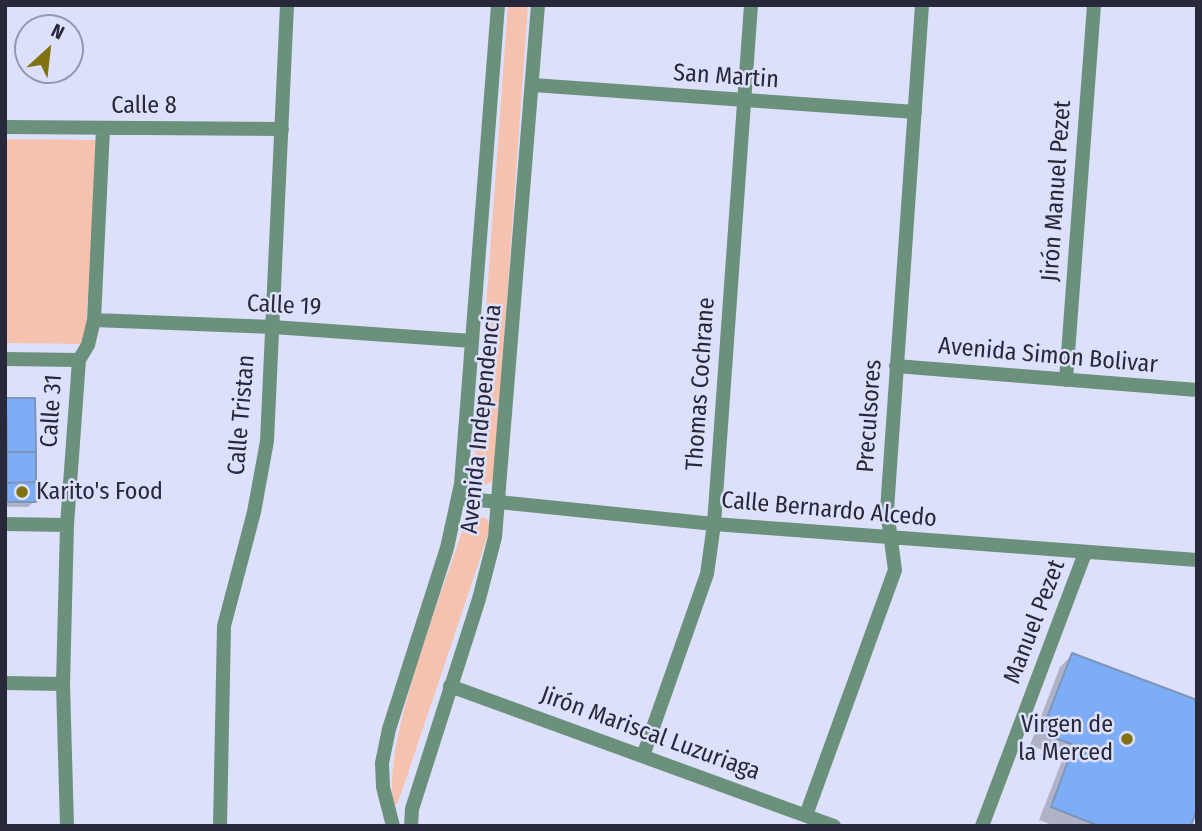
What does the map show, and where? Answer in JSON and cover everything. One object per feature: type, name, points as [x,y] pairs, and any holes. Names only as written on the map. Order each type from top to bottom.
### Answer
[{"type":"street","name":"Calle Tristan","points":[[220,826],[224,626],[254,512],[267,441],[287,5]]},
{"type":"street","name":"Avenida Independencia","points":[[393,826],[383,787],[382,763],[389,729],[447,548],[459,498],[498,5]]},
{"type":"street","name":"Avenida Independencia","points":[[411,826],[412,809],[479,600],[495,537],[500,502],[538,5]]},
{"type":"street","name":"Thomas Cochrane","points":[[643,756],[708,574],[714,524],[751,5]]},
{"type":"street","name":"Preculsores","points":[[806,815],[895,570],[887,510],[922,5]]},
{"type":"street","name":"Jirón Manuel Pezet","points":[[1066,380],[1094,5]]},
{"type":"street","name":"San Martin","points":[[533,85],[915,112]]},
{"type":"street","name":"Calle 8","points":[[5,127],[282,129]]},
{"type":"street","name":"Calle 31","points":[[67,826],[63,684],[67,525],[79,360],[89,345],[94,320],[103,129]]},
{"type":"street","name":"Calle 19","points":[[94,320],[273,327],[472,341]]},
{"type":"street","points":[[5,359],[79,360]]},
{"type":"street","name":"Avenida Simon Bolivar","points":[[896,366],[1197,390]]},
{"type":"street","name":"Calle Bernardo Alcedo","points":[[459,498],[714,524],[1197,561]]},
{"type":"street","points":[[5,524],[67,525]]},
{"type":"street","name":"Manuel Pezet","points":[[982,826],[1085,553]]},
{"type":"street","points":[[5,683],[63,684]]},
{"type":"street","name":"Jirón Mariscal Luzuriaga","points":[[450,686],[834,826]]},
{"type":"shaded area","points":[[508,5],[528,5],[494,480],[481,485],[474,474]]},
{"type":"shaded area","points":[[5,139],[97,140],[85,344],[5,343]]},
{"type":"shaded area","points":[[472,516],[486,518],[490,524],[488,535],[401,794],[397,804],[394,804],[392,778],[405,707],[464,525]]},
{"type":"building","points":[[6,388],[6,455],[5,455]]},
{"type":"building","points":[[6,398],[35,398],[36,452],[7,452]]},
{"type":"building","points":[[7,452],[36,452],[36,482],[7,483]]},
{"type":"building","points":[[6,455],[7,502],[5,502]]},
{"type":"building","name":"Karito's Food","points":[[36,482],[36,502],[7,502],[7,483]]},
{"type":"building","name":"Virgen de la Merced","points":[[1072,653],[1197,700],[1197,809],[1191,826],[1099,826],[1051,807],[1074,745],[1041,733]]},
{"type":"place","name":"Karito's Food","points":[[22,492]]},
{"type":"place","name":"Virgen de la Merced","points":[[1127,739]]}]
